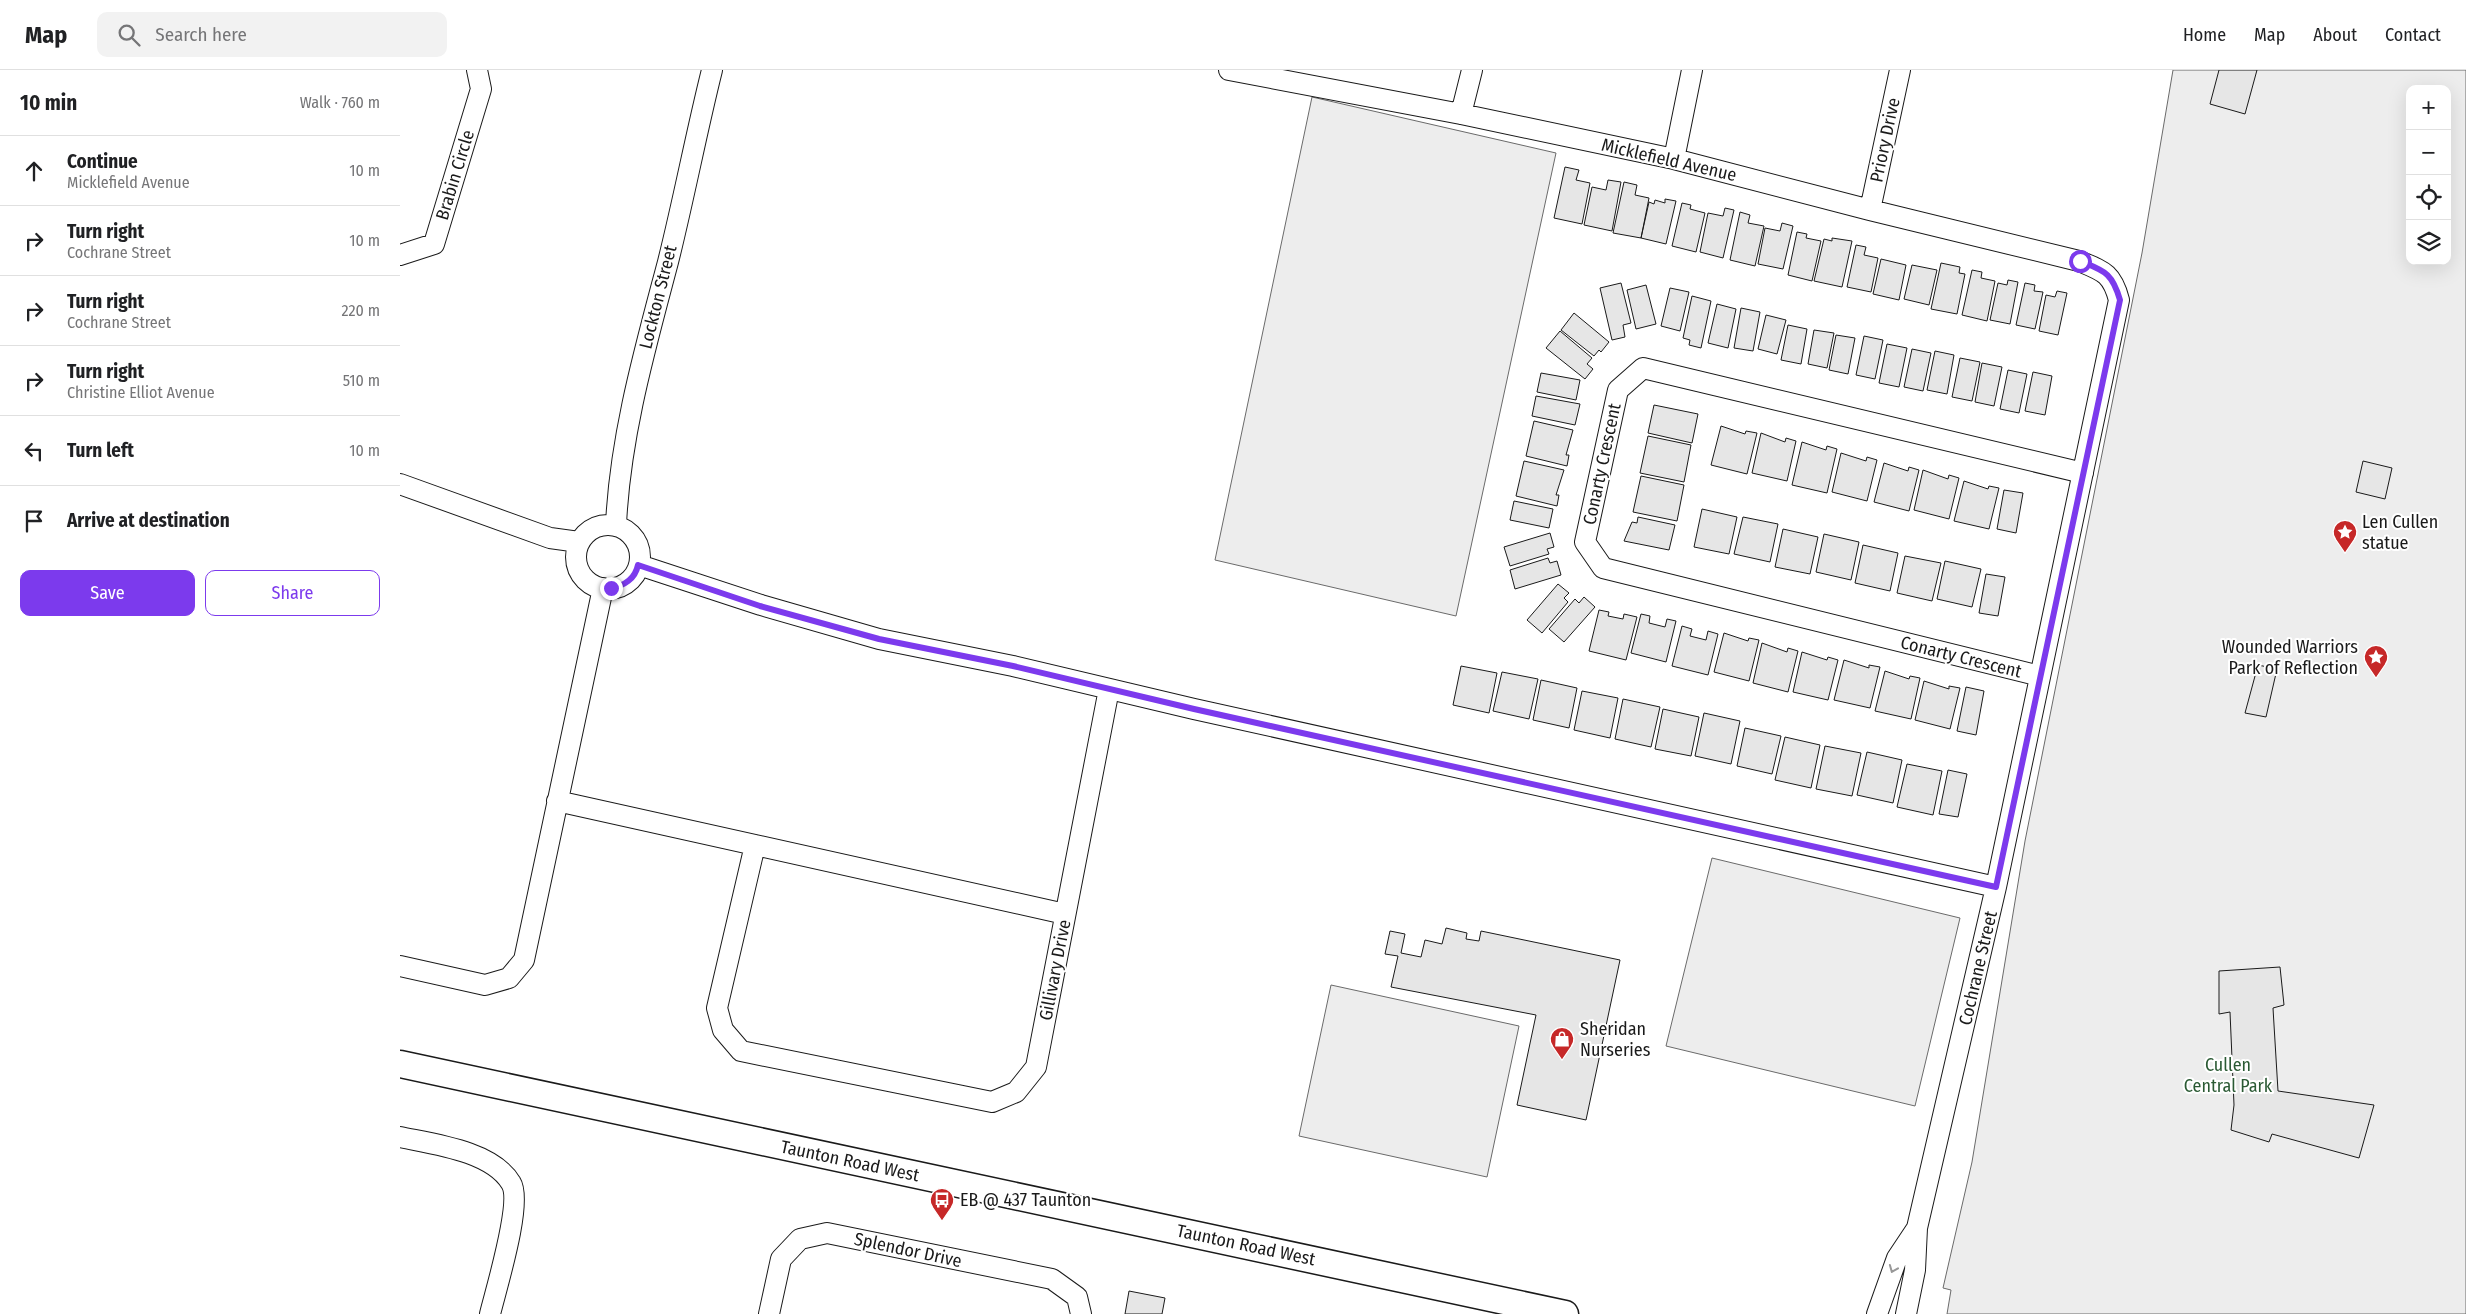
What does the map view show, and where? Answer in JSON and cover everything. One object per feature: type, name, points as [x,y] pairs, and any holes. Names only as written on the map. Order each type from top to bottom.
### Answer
[{"type":"main road","name":"Taunton Road West","points":[[400,1064],[1565,1314]]},
{"type":"street","name":"Brabin Circle","points":[[400,255],[434,244],[480,89],[477,70]]},
{"type":"street","name":"Lockton Street","points":[[616,526],[618,492],[638,377],[668,259],[712,70]]},
{"type":"street","name":"Micklefield Avenue","points":[[1228,70],[1461,114],[1674,158],[1870,210],[2080,261],[2103,271]]},
{"type":"street","points":[[1461,114],[1472,70]]},
{"type":"street","points":[[1674,158],[1692,70]]},
{"type":"street","name":"Priory Drive","points":[[1870,210],[1900,70]]},
{"type":"street","name":"Cochrane Street","points":[[1906,1314],[1915,1270],[1917,1228],[1996,887],[2120,300],[2115,282],[2103,271]]},
{"type":"street","name":"Conarty Crescent","points":[[2040,676],[1604,568],[1585,542],[1618,390],[1643,368],[2083,473]]},
{"type":"street","points":[[400,484],[550,538],[579,542]]},
{"type":"street","points":[[596,526],[616,526],[626,530],[638,544],[640,552],[638,565],[633,577],[627,583],[619,587],[602,588],[587,581],[578,568],[575,558],[579,542],[588,531],[596,526]]},
{"type":"street","points":[[638,565],[760,606],[879,639],[1013,666],[1996,887]]},
{"type":"street","points":[[400,966],[484,985],[509,978],[524,960],[602,588]]},
{"type":"street","name":"Gillivary Drive","points":[[755,845],[717,1008],[723,1030],[741,1050],[992,1102],[1016,1092],[1036,1067],[1109,689]]},
{"type":"street","points":[[558,801],[1065,914]]},
{"type":"street","points":[[400,1137],[474,1155],[500,1170],[512,1184],[515,1210],[490,1314]]},
{"type":"street","name":"Cochrane Street","points":[[1877,1314],[1897,1258],[1917,1228]]},
{"type":"street","name":"Splendor Drive","points":[[769,1314],[781,1259],[800,1239],[826,1233],[1052,1279],[1077,1297],[1080,1314]]},
{"type":"shaded area","name":"Cullen Central Park","points":[[2173,70],[2466,70],[2466,1314],[1947,1314],[1951,1290],[1943,1288],[1972,1162],[2025,841],[2142,253]]},
{"type":"shaded area","points":[[1312,97],[1556,153],[1456,616],[1215,560]]},
{"type":"shaded area","points":[[1712,858],[1960,918],[1915,1106],[1666,1046]]},
{"type":"shaded area","points":[[1331,985],[1519,1026],[1487,1177],[1299,1136]]},
{"type":"building","points":[[2219,70],[2257,70],[2245,114],[2210,104]]},
{"type":"building","points":[[1565,167],[1579,170],[1576,180],[1590,183],[1582,224],[1554,218]]},
{"type":"building","points":[[1608,180],[1621,182],[1612,231],[1584,225],[1592,187],[1606,190]]},
{"type":"building","points":[[1624,182],[1637,185],[1635,195],[1649,198],[1641,238],[1613,233]]},
{"type":"building","points":[[1665,199],[1676,201],[1666,244],[1641,238],[1649,202],[1654,204],[1655,200],[1665,203]]},
{"type":"building","points":[[1682,203],[1691,205],[1690,209],[1705,213],[1696,252],[1672,246]]},
{"type":"building","points":[[1725,208],[1734,210],[1723,258],[1700,252],[1708,213],[1723,216]]},
{"type":"building","points":[[1740,212],[1750,215],[1748,223],[1764,226],[1755,266],[1730,260]]},
{"type":"building","points":[[1782,223],[1793,226],[1783,269],[1758,264],[1765,228],[1780,231]]},
{"type":"building","points":[[1797,232],[1807,234],[1806,238],[1821,241],[1812,281],[1788,275]]},
{"type":"building","points":[[1832,238],[1852,241],[1842,287],[1814,281],[1824,239],[1832,241]]},
{"type":"building","points":[[1856,245],[1866,247],[1864,255],[1878,258],[1871,292],[1847,287]]},
{"type":"building","points":[[1881,259],[1906,265],[1899,300],[1873,294]]},
{"type":"building","points":[[1941,263],[1960,267],[1959,273],[1965,274],[1957,314],[1931,309]]},
{"type":"building","points":[[1912,265],[1937,270],[1929,305],[1904,299]]},
{"type":"building","points":[[1972,270],[1982,272],[1981,278],[1995,281],[1987,321],[1962,315]]},
{"type":"building","points":[[2008,280],[2018,282],[2010,324],[1990,320],[1998,283],[2007,285]]},
{"type":"building","points":[[1621,283],[1631,323],[1623,325],[1625,337],[1612,340],[1600,288]]},
{"type":"building","points":[[2025,283],[2035,285],[2034,291],[2043,292],[2035,329],[2016,325]]},
{"type":"building","points":[[1646,285],[1656,324],[1636,329],[1627,290]]},
{"type":"building","points":[[1670,288],[1689,292],[1680,331],[1661,326]]},
{"type":"building","points":[[2057,291],[2067,293],[2058,335],[2039,331],[2046,295],[2055,297]]},
{"type":"building","points":[[1692,296],[1711,301],[1701,348],[1689,345],[1690,340],[1683,338]]},
{"type":"building","points":[[1717,304],[1736,309],[1728,348],[1708,343]]},
{"type":"building","points":[[1741,308],[1760,312],[1753,351],[1734,348]]},
{"type":"building","points":[[1574,313],[1609,342],[1601,352],[1599,350],[1594,356],[1561,330]]},
{"type":"building","points":[[1766,315],[1786,320],[1777,354],[1758,349]]},
{"type":"building","points":[[1788,325],[1807,329],[1801,364],[1781,360]]},
{"type":"building","points":[[1814,330],[1834,333],[1827,368],[1808,364]]},
{"type":"building","points":[[1560,331],[1592,358],[1587,364],[1593,369],[1585,379],[1546,348]]},
{"type":"building","points":[[1836,335],[1855,338],[1848,374],[1829,370]]},
{"type":"building","points":[[1864,336],[1883,340],[1875,379],[1856,375]]},
{"type":"building","points":[[1887,344],[1907,348],[1899,387],[1879,383]]},
{"type":"building","points":[[1912,349],[1931,353],[1923,391],[1904,387]]},
{"type":"building","points":[[1935,351],[1954,355],[1947,394],[1927,390]]},
{"type":"building","points":[[1960,358],[1980,362],[1972,401],[1952,397]]},
{"type":"building","points":[[1982,363],[2002,367],[1994,406],[1975,402]]},
{"type":"building","points":[[2008,370],[2027,374],[2019,413],[2000,409]]},
{"type":"building","points":[[2033,372],[2052,376],[2045,415],[2025,411]]},
{"type":"building","points":[[1541,373],[1580,380],[1576,400],[1537,392]]},
{"type":"building","points":[[1536,396],[1580,404],[1575,425],[1532,416]]},
{"type":"building","points":[[1654,405],[1698,414],[1692,443],[1648,433]]},
{"type":"building","points":[[1534,421],[1573,430],[1566,455],[1569,455],[1567,466],[1526,456]]},
{"type":"building","points":[[1721,426],[1745,434],[1746,431],[1757,433],[1747,474],[1711,465]]},
{"type":"building","points":[[1761,433],[1785,442],[1786,438],[1796,441],[1787,481],[1752,473]]},
{"type":"building","points":[[1648,436],[1691,445],[1684,482],[1640,473]]},
{"type":"building","points":[[1802,442],[1826,450],[1827,446],[1837,449],[1827,493],[1792,485]]},
{"type":"building","points":[[1841,453],[1866,461],[1867,457],[1877,460],[1867,501],[1832,492]]},
{"type":"building","points":[[1524,461],[1564,470],[1556,495],[1559,495],[1557,506],[1516,496]]},
{"type":"building","points":[[2363,461],[2392,468],[2385,499],[2356,492]]},
{"type":"building","points":[[1884,463],[1908,471],[1909,467],[1919,470],[1909,511],[1874,502]]},
{"type":"building","points":[[1923,470],[1948,479],[1949,475],[1959,478],[1949,519],[1914,510]]},
{"type":"building","points":[[1641,476],[1684,485],[1677,521],[1633,512]]},
{"type":"building","points":[[1964,481],[1988,489],[1989,486],[1999,488],[1989,529],[1954,521]]},
{"type":"building","points":[[2004,490],[2023,493],[2016,533],[1997,529]]},
{"type":"building","points":[[1514,501],[1553,509],[1549,528],[1510,520]]},
{"type":"building","points":[[1702,509],[1737,517],[1729,554],[1694,547]]},
{"type":"building","points":[[1638,517],[1675,525],[1669,550],[1624,541],[1632,522],[1637,523]]},
{"type":"building","points":[[1743,517],[1778,524],[1770,562],[1734,554]]},
{"type":"building","points":[[1783,529],[1818,537],[1810,574],[1775,567]]},
{"type":"building","points":[[1550,533],[1554,547],[1547,549],[1549,554],[1510,566],[1504,547]]},
{"type":"building","points":[[1824,534],[1859,542],[1851,580],[1816,572]]},
{"type":"building","points":[[1863,545],[1898,553],[1890,591],[1855,583]]},
{"type":"building","points":[[1905,556],[1941,563],[1932,601],[1897,593]]},
{"type":"building","points":[[1548,558],[1550,563],[1557,561],[1561,575],[1515,589],[1510,570]]},
{"type":"building","points":[[1945,561],[1981,569],[1972,607],[1937,599]]},
{"type":"building","points":[[1986,574],[2005,577],[1998,616],[1979,613]]},
{"type":"building","points":[[1558,584],[1569,593],[1564,598],[1568,602],[1542,633],[1527,620]]},
{"type":"building","points":[[1584,597],[1595,607],[1564,642],[1549,629],[1575,599],[1579,603]]},
{"type":"building","points":[[1599,610],[1609,612],[1608,616],[1623,619],[1624,614],[1637,617],[1626,660],[1589,651]]},
{"type":"building","points":[[1641,614],[1650,616],[1649,623],[1665,627],[1667,619],[1676,621],[1666,662],[1631,653]]},
{"type":"building","points":[[1682,626],[1692,629],[1690,636],[1706,640],[1708,631],[1718,634],[1708,675],[1672,666]]},
{"type":"building","points":[[1724,633],[1748,641],[1749,638],[1759,640],[1749,681],[1714,672]]},
{"type":"building","points":[[1762,643],[1787,652],[1788,648],[1798,651],[1788,692],[1753,683]]},
{"type":"building","points":[[1802,652],[1827,660],[1828,657],[1838,660],[1828,700],[1793,692]]},
{"type":"building","points":[[1844,660],[1869,668],[1869,665],[1880,667],[1870,708],[1834,700]]},
{"type":"building","points":[[2258,665],[2277,669],[2266,717],[2245,713]]},
{"type":"building","points":[[1461,666],[1497,673],[1489,713],[1453,705]]},
{"type":"building","points":[[1885,671],[1909,679],[1910,676],[1920,678],[1911,719],[1875,711]]},
{"type":"building","points":[[1502,672],[1538,679],[1529,719],[1493,711]]},
{"type":"building","points":[[1541,680],[1577,688],[1569,728],[1533,720]]},
{"type":"building","points":[[1924,681],[1949,689],[1949,686],[1960,688],[1950,729],[1915,720]]},
{"type":"building","points":[[1966,687],[1984,691],[1976,735],[1957,731]]},
{"type":"building","points":[[1582,691],[1618,698],[1610,738],[1574,730]]},
{"type":"building","points":[[1623,699],[1660,707],[1651,747],[1615,739]]},
{"type":"building","points":[[1663,709],[1699,717],[1691,756],[1655,749]]},
{"type":"building","points":[[1704,713],[1740,721],[1731,764],[1695,756]]},
{"type":"building","points":[[1745,728],[1781,736],[1772,774],[1737,766]]},
{"type":"building","points":[[1785,737],[1820,745],[1811,788],[1775,780]]},
{"type":"building","points":[[1825,746],[1861,753],[1852,796],[1816,789]]},
{"type":"building","points":[[1867,752],[1902,760],[1893,803],[1857,795]]},
{"type":"building","points":[[1907,764],[1942,771],[1933,815],[1897,807]]},
{"type":"building","points":[[1948,770],[1967,774],[1958,817],[1939,814]]},
{"type":"building","name":"Sheridan Nurseries","points":[[1446,928],[1467,933],[1466,939],[1479,941],[1481,931],[1620,960],[1586,1120],[1517,1105],[1536,1015],[1391,987],[1398,956],[1385,954],[1390,931],[1405,934],[1401,953],[1421,957],[1425,940],[1442,944]]},
{"type":"building","points":[[2280,967],[2284,1005],[2273,1008],[2278,1091],[2374,1105],[2359,1158],[2272,1134],[2269,1142],[2231,1130],[2234,1105],[2230,1012],[2219,1014],[2219,971]]},
{"type":"building","points":[[1129,1291],[1165,1298],[1162,1314],[1125,1314]]},
{"type":"place","name":"Len Cullen statue","points":[[2345,553]]},
{"type":"place","name":"Wounded Warriors Park of Reflection","points":[[2376,678]]},
{"type":"place","name":"Sheridan Nurseries","points":[[1562,1060]]},
{"type":"place","name":"EB @ 437 Taunton","points":[[942,1221]]},
{"type":"route","points":[[611,588],[627,583],[638,569],[638,565],[760,606],[879,639],[1013,666],[1425,761],[1996,887],[2120,300],[2115,282],[2103,271],[2080,261]]}]
